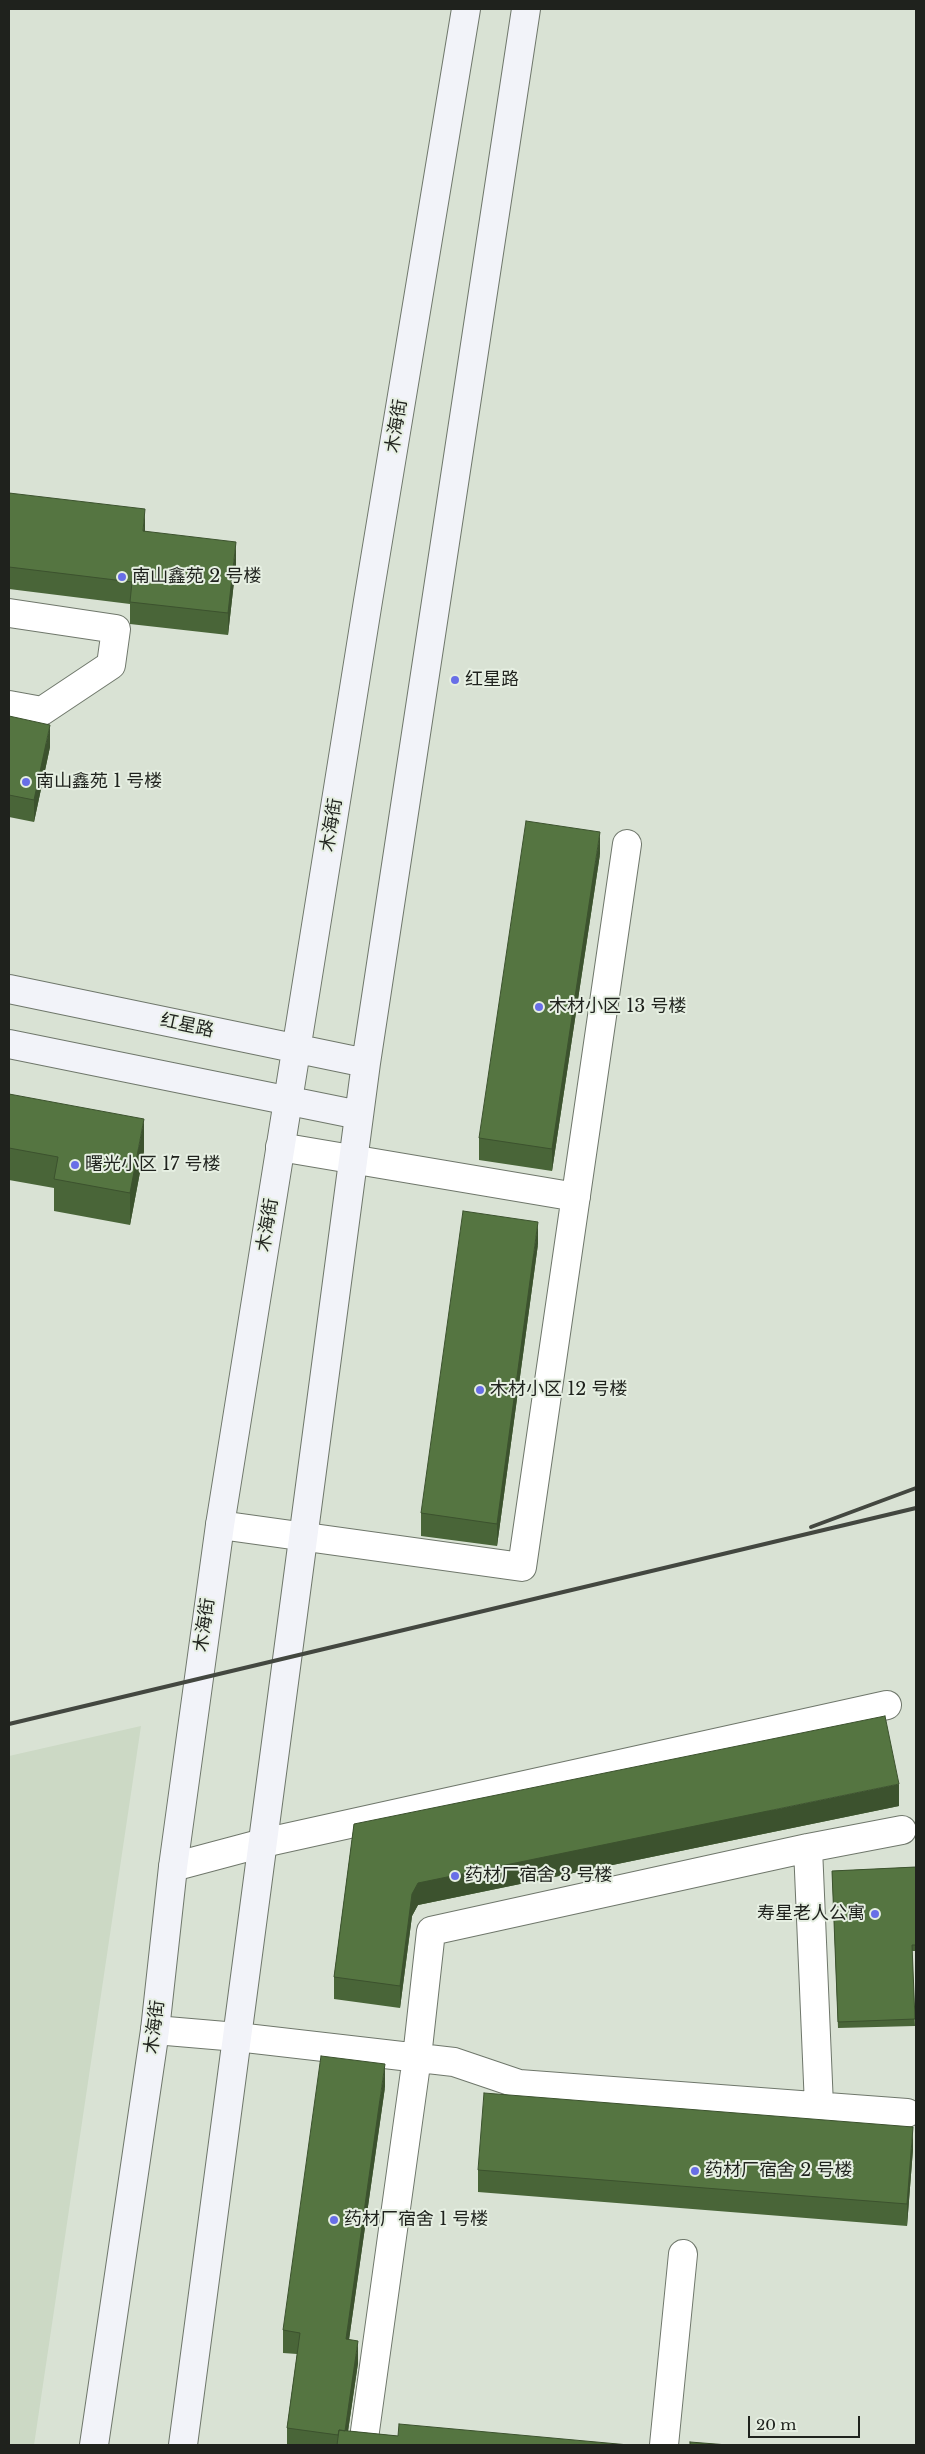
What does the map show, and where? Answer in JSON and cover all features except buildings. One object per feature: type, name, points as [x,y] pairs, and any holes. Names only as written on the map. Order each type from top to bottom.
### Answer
[{"type":"main road","name":"木海街","points":[[94,2445],[155,2030],[173,1867],[220,1525],[466,9]]},
{"type":"main road","points":[[182,2445],[366,1063],[526,9]]},
{"type":"main road","name":"红星路","points":[[9,989],[366,1063]]},
{"type":"main road","points":[[9,1044],[359,1114]]},
{"type":"street","points":[[9,613],[116,629],[111,665],[42,711],[9,705]]},
{"type":"street","points":[[220,1525],[522,1567],[628,844]]},
{"type":"street","points":[[280,1147],[576,1197]]},
{"type":"street","points":[[173,1867],[263,1843],[887,1705]]},
{"type":"street","points":[[365,2431],[417,2057],[431,1931],[808,1848],[902,1830]]},
{"type":"street","points":[[808,1848],[819,2106]]},
{"type":"street","points":[[155,2030],[237,2037],[454,2062],[518,2084],[907,2113]]},
{"type":"street","points":[[664,2445],[683,2254]]},
{"type":"shaded area","points":[[141,1726],[34,2445],[9,2445],[9,1756]]},
{"type":"railway","points":[[811,1527],[916,1488]]},
{"type":"railway","points":[[9,1724],[916,1508]]},
{"type":"place","name":"南山鑫苑 2 号楼","points":[[122,577]]},
{"type":"place","name":"红星路","points":[[455,680]]},
{"type":"place","name":"南山鑫苑 1 号楼","points":[[26,782]]},
{"type":"place","name":"木材小区 13 号楼","points":[[539,1007]]},
{"type":"place","name":"曙光小区 17 号楼","points":[[75,1165]]},
{"type":"place","name":"木材小区 12 号楼","points":[[480,1390]]},
{"type":"place","name":"药材厂宿舍 3 号楼","points":[[455,1876]]},
{"type":"place","name":"寿星老人公寓","points":[[875,1914]]},
{"type":"place","name":"药材厂宿舍 2 号楼","points":[[695,2171]]},
{"type":"place","name":"药材厂宿舍 1 号楼","points":[[334,2220]]}]
